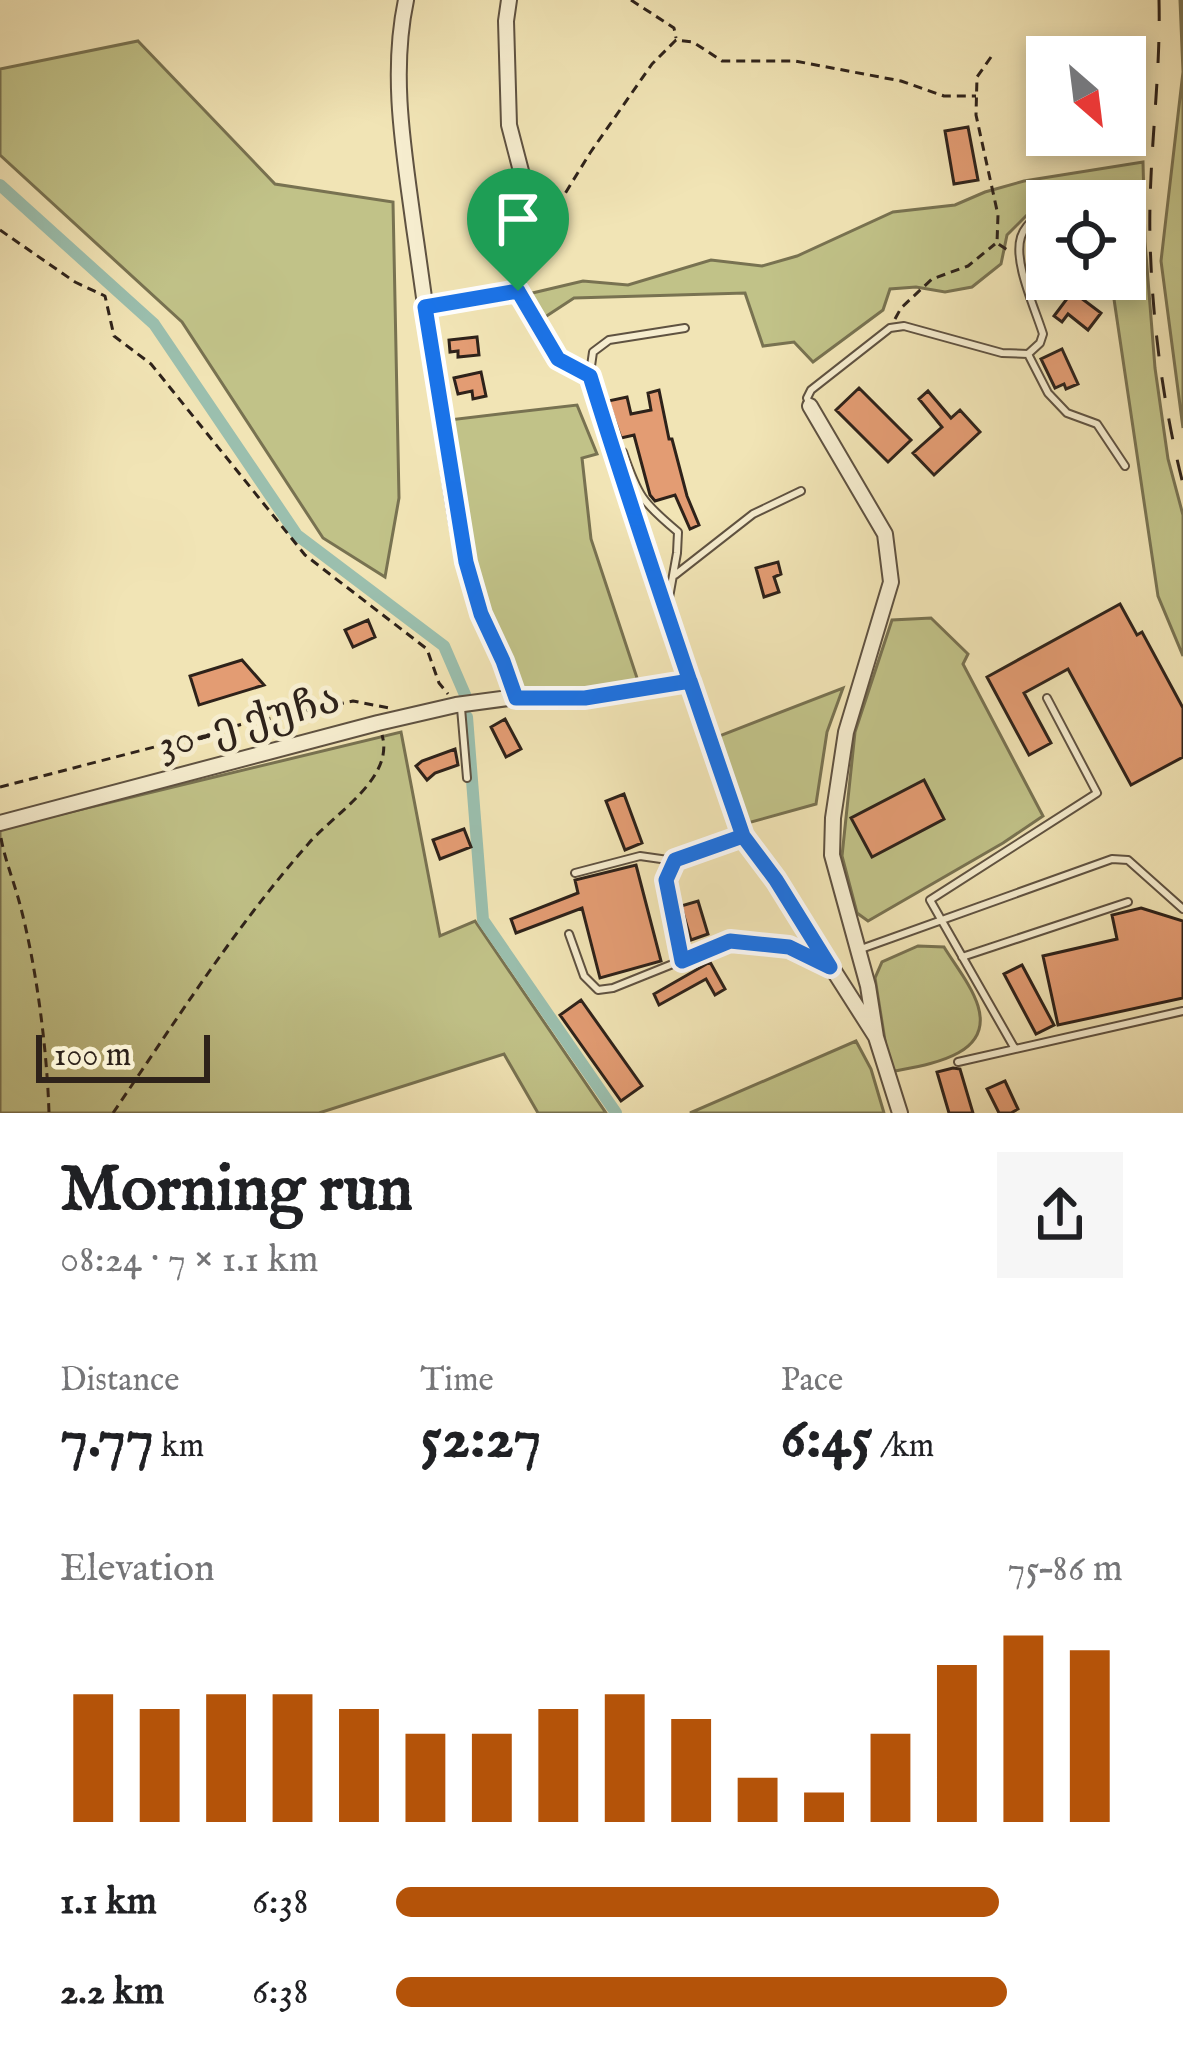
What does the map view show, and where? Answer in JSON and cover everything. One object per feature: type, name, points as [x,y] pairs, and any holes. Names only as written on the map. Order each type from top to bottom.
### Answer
[{"type":"street","points":[[406,0],[400,28],[399,95],[425,307],[466,562],[481,614],[516,698]]},
{"type":"street","points":[[509,0],[509,125],[528,198],[529,242],[517,274],[518,291],[558,359],[590,376],[743,836],[876,1036]]},
{"type":"street","points":[[810,406],[885,533],[891,582],[846,732],[832,855],[900,1113]]},
{"type":"street","name":"30-ე ქუჩა","points":[[0,827],[378,722],[458,705],[516,698],[585,698],[690,681]]},
{"type":"lane","points":[[810,406],[811,390],[890,328],[904,326],[1002,352],[1028,353],[1043,334],[1019,258],[1026,227]]},
{"type":"lane","points":[[590,376],[593,352],[609,340],[685,328]]},
{"type":"lane","points":[[1028,353],[1048,393],[1066,413],[1097,424],[1125,466]]},
{"type":"lane","points":[[623,452],[636,490],[678,532],[666,613]]},
{"type":"lane","points":[[673,577],[753,514],[801,491]]},
{"type":"lane","points":[[1015,1049],[930,900],[1097,793],[1047,698]]},
{"type":"lane","points":[[458,705],[467,778]]},
{"type":"lane","points":[[575,873],[640,856],[675,860],[743,836]]},
{"type":"lane","points":[[860,950],[1112,859],[1128,860],[1183,909]]},
{"type":"lane","points":[[675,860],[666,880],[682,961]]},
{"type":"lane","points":[[962,957],[1128,902]]},
{"type":"lane","points":[[568,934],[584,976],[598,990],[614,988],[730,941],[789,947],[830,967]]},
{"type":"lane","points":[[958,1063],[1183,1011]]},
{"type":"path","points":[[632,0],[674,28],[676,40]]},
{"type":"path","points":[[529,242],[547,226],[590,153],[652,64],[676,40],[693,41],[722,61],[795,61],[901,81],[944,96],[976,96]]},
{"type":"path","points":[[890,328],[901,308],[932,280],[968,266],[997,242],[998,215],[976,115],[976,77],[991,56]]},
{"type":"path","points":[[0,230],[105,296],[114,336],[151,364],[305,554],[427,649],[439,683],[458,705]]},
{"type":"path","points":[[997,242],[1019,258]]},
{"type":"path","points":[[425,307],[518,291]]},
{"type":"path","points":[[0,787],[243,724],[353,701],[423,713]]},
{"type":"path","points":[[113,1113],[211,968],[309,843],[382,767],[385,746],[378,722]]},
{"type":"path","points":[[0,827],[36,988],[49,1113]]},
{"type":"green space","points":[[1180,0],[1183,0],[1183,72]]},
{"type":"green space","points":[[138,41],[275,184],[393,202],[399,498],[385,577],[323,538],[182,322],[0,155],[0,69]]},
{"type":"green space","points":[[1183,72],[1183,428],[1161,261]]},
{"type":"green space","points":[[1143,162],[1143,180],[1030,180]]},
{"type":"green space","points":[[1024,181],[1026,216],[1007,235],[1001,264],[972,287],[945,292],[890,289],[883,310],[813,362],[794,342],[763,346],[745,293],[574,298],[542,319],[524,295],[583,281],[628,285],[711,260],[762,266],[797,256],[893,212],[955,205]]},
{"type":"green space","points":[[1146,255],[1155,368],[1168,459],[1183,515],[1183,656],[1158,596],[1114,300],[1146,300]]},
{"type":"green space","points":[[577,405],[597,454],[582,458],[591,539],[640,687],[581,697],[522,692],[484,609],[461,511],[449,420]]},
{"type":"green space","points":[[931,618],[968,654],[963,664],[1043,816],[868,921],[857,913],[842,856],[855,732],[892,620]]},
{"type":"green space","points":[[843,688],[827,732],[816,804],[744,824],[714,738]]},
{"type":"green space","points":[[401,732],[440,936],[475,921],[606,1113],[538,1113],[504,1054],[319,1113],[0,1113],[0,829]]},
{"type":"green space","points":[[918,946],[944,947],[972,991],[980,1023],[976,1037],[952,1056],[890,1072],[875,978],[882,962]]},
{"type":"green space","points":[[856,1041],[871,1069],[884,1113],[690,1113]]},
{"type":"building","points":[[968,127],[978,180],[954,184],[945,131]]},
{"type":"building","points":[[1066,300],[1084,300],[1101,313],[1088,330],[1068,314],[1062,322],[1054,316]]},
{"type":"building","points":[[477,337],[479,355],[458,357],[458,351],[450,352],[449,340]]},
{"type":"building","points":[[1062,349],[1078,384],[1066,389],[1064,384],[1055,388],[1041,359]]},
{"type":"building","points":[[481,372],[486,396],[473,399],[472,391],[458,394],[454,378]]},
{"type":"building","points":[[859,388],[911,440],[888,462],[836,410]]},
{"type":"building","points":[[659,390],[669,439],[699,525],[690,529],[675,495],[655,501],[650,495],[634,435],[621,438],[608,401],[627,397],[631,414],[651,410],[648,393]]},
{"type":"building","points":[[928,391],[951,418],[960,410],[980,432],[934,475],[913,453],[942,427],[919,399]]},
{"type":"building","points":[[778,562],[781,574],[774,577],[779,592],[764,597],[756,568]]},
{"type":"building","points":[[1120,604],[1137,635],[1142,632],[1183,708],[1183,757],[1131,785],[1068,669],[1024,693],[1051,743],[1029,755],[987,677]]},
{"type":"building","points":[[368,620],[375,637],[353,647],[345,630]]},
{"type":"building","points":[[242,660],[264,685],[199,705],[190,676]]},
{"type":"building","points":[[505,719],[521,749],[506,757],[491,727]]},
{"type":"building","points":[[455,749],[458,765],[427,780],[416,766],[422,761]]},
{"type":"building","points":[[924,780],[944,819],[872,857],[851,818]]},
{"type":"building","points":[[624,794],[642,843],[625,850],[606,801]]},
{"type":"building","points":[[464,829],[471,847],[440,859],[433,840]]},
{"type":"building","points":[[636,865],[661,961],[600,978],[582,908],[516,933],[511,919],[578,893],[575,880]]},
{"type":"building","points":[[698,901],[708,934],[691,940],[681,906]]},
{"type":"building","points":[[1141,908],[1183,921],[1183,998],[1058,1025],[1043,956],[1117,939],[1112,915]]},
{"type":"building","points":[[710,962],[725,989],[715,995],[706,979],[659,1005],[654,994]]},
{"type":"building","points":[[1022,965],[1054,1025],[1036,1034],[1004,974]]},
{"type":"building","points":[[581,1000],[642,1086],[621,1101],[560,1015]]},
{"type":"building","points":[[960,1069],[973,1113],[949,1113],[937,1072]]},
{"type":"building","points":[[1005,1081],[1018,1109],[999,1113],[987,1089]]},
{"type":"waterway","points":[[0,185],[154,324],[297,535],[444,646],[466,697]]},
{"type":"waterway","points":[[467,717],[483,920],[616,1113]]},
{"type":"railway","points":[[1159,0],[1151,270],[1164,393],[1183,484]]},
{"type":"route","points":[[518,291],[425,307],[466,562],[481,614],[516,698],[585,698],[690,681],[743,836],[830,967],[789,947],[730,941],[682,961],[666,880],[675,860],[743,836],[590,376],[558,359],[518,291]]}]
